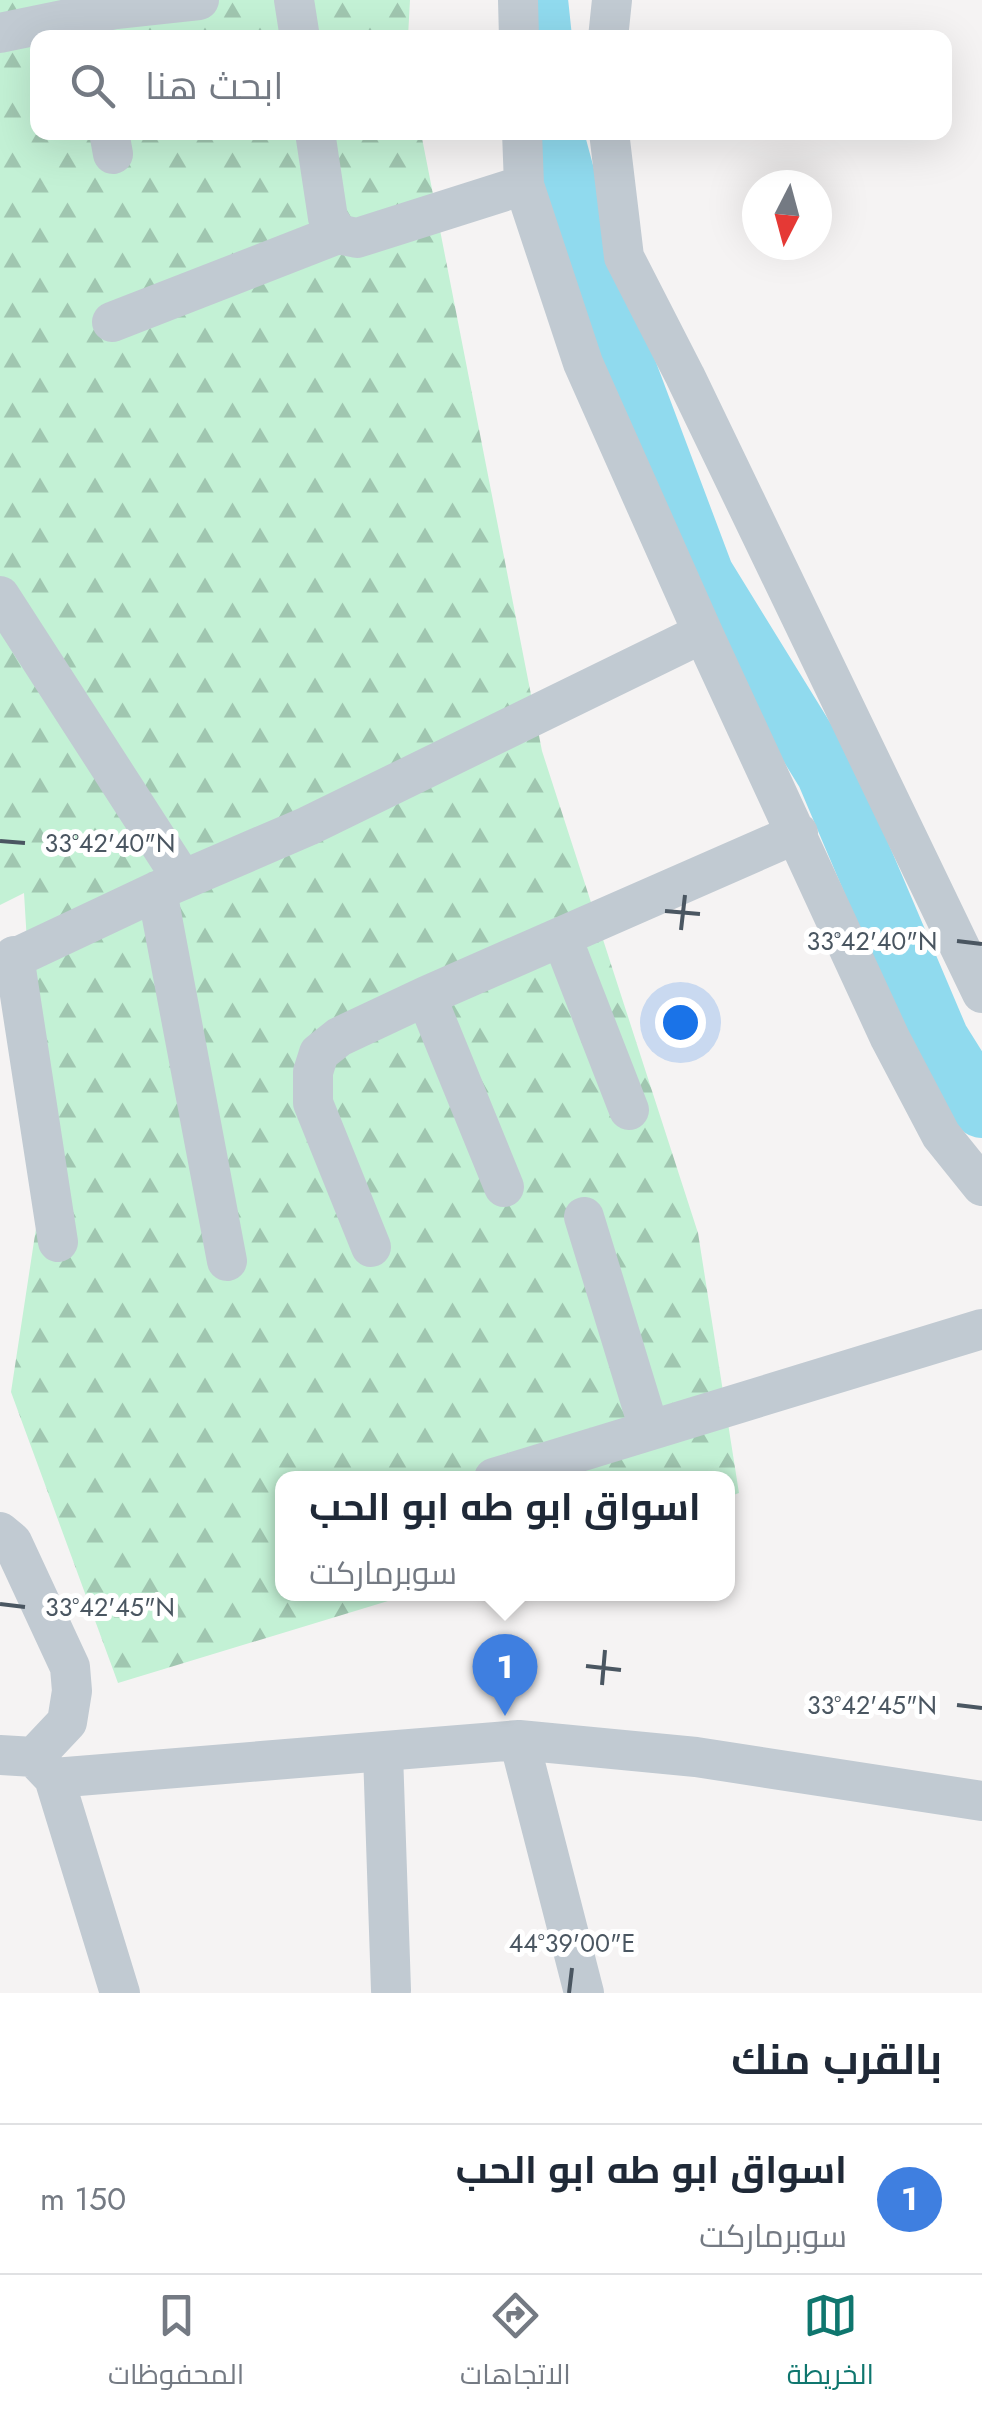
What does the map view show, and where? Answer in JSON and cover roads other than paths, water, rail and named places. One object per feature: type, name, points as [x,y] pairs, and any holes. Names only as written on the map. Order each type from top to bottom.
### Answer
[{"type":"street","points":[[0,33],[199,0]]},
{"type":"street","points":[[294,0],[299,30]]},
{"type":"street","points":[[518,0],[519,30]]},
{"type":"street","points":[[609,30],[612,0]]},
{"type":"street","points":[[316,140],[328,218],[338,234]]},
{"type":"street","points":[[522,140],[524,185],[584,363],[703,634],[890,1038],[941,1135],[982,1186]]},
{"type":"street","points":[[609,140],[624,257],[686,376],[981,988]]},
{"type":"street","points":[[112,322],[338,234],[356,238],[524,185]]},
{"type":"street","points":[[0,596],[170,885],[226,1262]]},
{"type":"street","points":[[58,1242],[7,960],[308,826],[703,634]]},
{"type":"street","points":[[372,1247],[312,1103],[313,1072],[319,1053],[339,1037],[426,996],[798,833]]},
{"type":"street","points":[[562,938],[629,1110]]},
{"type":"street","points":[[426,996],[504,1187]]},
{"type":"street","points":[[584,1217],[649,1428]]},
{"type":"street","points":[[516,1471],[982,1329]]},
{"type":"street","points":[[0,1532],[12,1542],[70,1667],[67,1722],[29,1763]]},
{"type":"street","points":[[29,1763],[383,1752],[518,1740],[696,1757],[982,1801]]},
{"type":"street","points":[[518,1740],[584,1993]]},
{"type":"street","points":[[383,1752],[391,1990]]},
{"type":"street","points":[[29,1763],[120,1993]]},
{"type":"waterway","points":[[538,0],[541,30]]},
{"type":"waterway","points":[[555,140],[593,280],[704,575],[826,773],[939,1039],[982,1108]]},
{"type":"place","name":"اسواق ابو طه ابو الحب","points":[[505,1716]]}]
